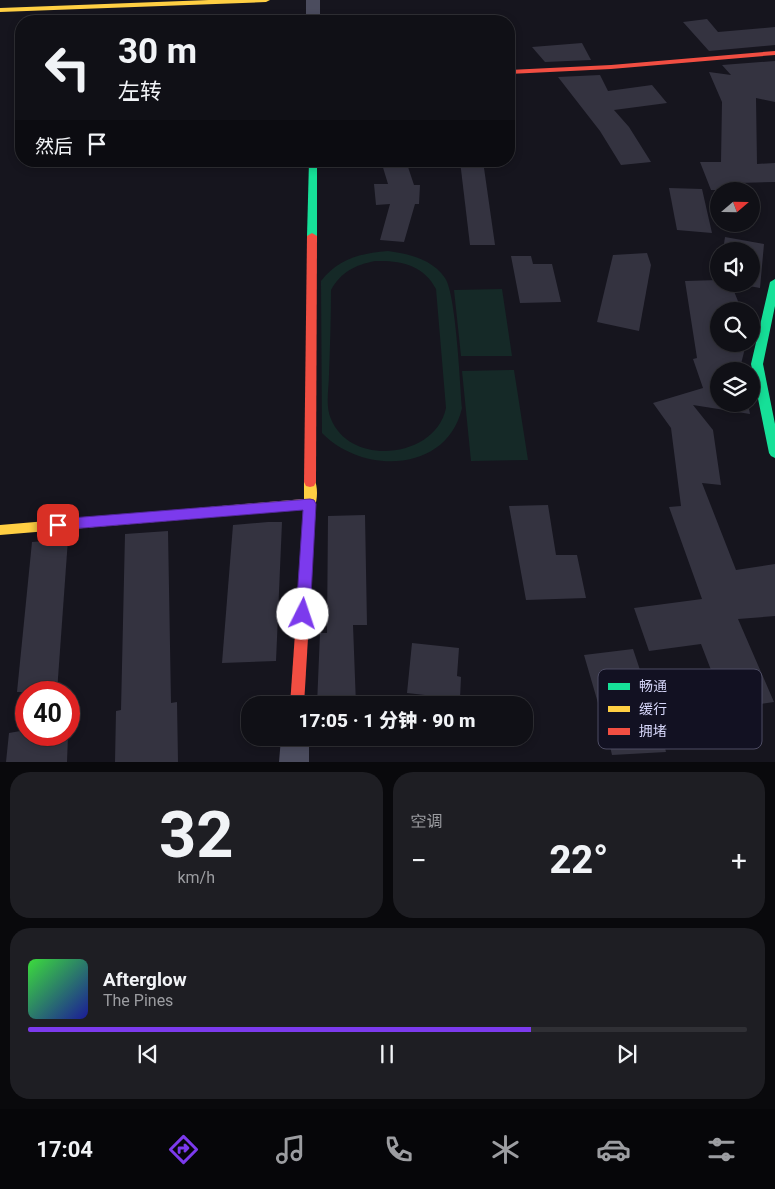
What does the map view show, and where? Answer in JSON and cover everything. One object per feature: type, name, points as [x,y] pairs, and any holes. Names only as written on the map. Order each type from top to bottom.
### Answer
[{"type":"street","points":[[0,10],[266,0]]},
{"type":"street","points":[[313,0],[313,15]]},
{"type":"street","points":[[515,72],[538,72],[775,53]]},
{"type":"street","points":[[298,696],[310,504],[313,167]]},
{"type":"street","points":[[775,282],[757,364],[775,453]]},
{"type":"street","points":[[0,530],[310,504]]},
{"type":"street","points":[[294,762],[295,746]]},
{"type":"green space","points":[[388,251],[420,258],[434,266],[445,278],[449,287],[455,320],[462,408],[453,429],[440,445],[422,456],[402,461],[380,461],[359,456],[339,447],[322,433],[321,281],[343,262],[351,258]],"holes":[[[375,261],[402,263],[418,269],[425,274],[436,289],[446,408],[439,425],[427,438],[410,446],[392,451],[374,450],[356,445],[341,435],[331,419],[328,403],[331,290],[339,278],[349,270]]]},
{"type":"green space","points":[[502,289],[512,356],[461,356],[454,290]]},
{"type":"green space","points":[[514,370],[528,460],[471,461],[462,371]]},
{"type":"building","points":[[707,19],[718,32],[775,27],[775,45],[709,51],[683,22]]},
{"type":"building","points":[[582,43],[591,60],[545,62],[532,47]]},
{"type":"building","points":[[775,61],[775,102],[756,98],[757,164],[775,163],[775,182],[710,182],[710,187],[700,162],[721,162],[722,102],[709,72],[731,75],[722,65]]},
{"type":"building","points":[[600,75],[608,91],[652,85],[667,103],[614,110],[629,127],[651,162],[621,165],[600,131],[558,77]]},
{"type":"building","points":[[383,167],[408,167],[414,185],[420,185],[419,204],[415,204],[404,242],[380,240],[390,204],[376,205],[374,184],[388,184]]},
{"type":"building","points":[[461,167],[484,167],[495,245],[470,245]]},
{"type":"building","points":[[669,188],[702,189],[710,232],[712,233],[677,230]]},
{"type":"building","points":[[725,237],[753,242],[724,242]]},
{"type":"building","points":[[760,243],[764,244],[760,288]]},
{"type":"building","points":[[647,253],[651,265],[639,331],[597,322],[613,255]]},
{"type":"building","points":[[511,256],[531,256],[533,264],[552,264],[561,302],[520,303]]},
{"type":"building","points":[[710,280],[710,292],[734,292],[738,302],[710,302],[710,352],[744,352],[742,362],[710,362],[710,408],[693,405],[713,430],[721,485],[702,483],[736,570],[775,564],[775,616],[738,619],[760,669],[711,669],[701,644],[649,651],[634,608],[702,599],[669,507],[681,506],[671,428],[653,403],[703,388],[693,359],[697,358],[685,281]]},
{"type":"building","points":[[548,505],[556,555],[577,555],[586,598],[526,600],[509,506]]},
{"type":"building","points":[[365,515],[367,625],[353,625],[356,696],[317,696],[320,633],[327,633],[328,516]]},
{"type":"building","points":[[282,522],[276,661],[222,663],[233,525]]},
{"type":"building","points":[[168,531],[171,703],[177,702],[178,762],[115,762],[116,711],[121,710],[125,534]]},
{"type":"building","points":[[68,539],[58,681],[18,681],[32,542]]},
{"type":"building","points":[[412,643],[459,648],[457,676],[461,677],[460,696],[434,696],[407,693]]},
{"type":"building","points":[[633,649],[640,669],[598,669],[598,703],[584,655]]},
{"type":"building","points":[[762,674],[774,702],[762,704]]},
{"type":"building","points":[[15,732],[15,746],[68,746],[67,762],[6,762],[9,733]]},
{"type":"building","points":[[611,749],[665,749],[666,752],[612,755]]},
{"type":"traffic: fast","points":[[312,236],[313,167]]},
{"type":"traffic: fast","points":[[775,282],[757,364],[775,453]]},
{"type":"traffic: slow","points":[[0,10],[266,0]]},
{"type":"traffic: slow","points":[[0,530],[310,504],[310,482]]},
{"type":"traffic: jam","points":[[515,72],[611,67],[775,53]]},
{"type":"traffic: jam","points":[[310,482],[312,236]]},
{"type":"traffic: jam","points":[[298,696],[310,504]]},
{"type":"route","points":[[58,525],[310,504],[303,614]]}]
